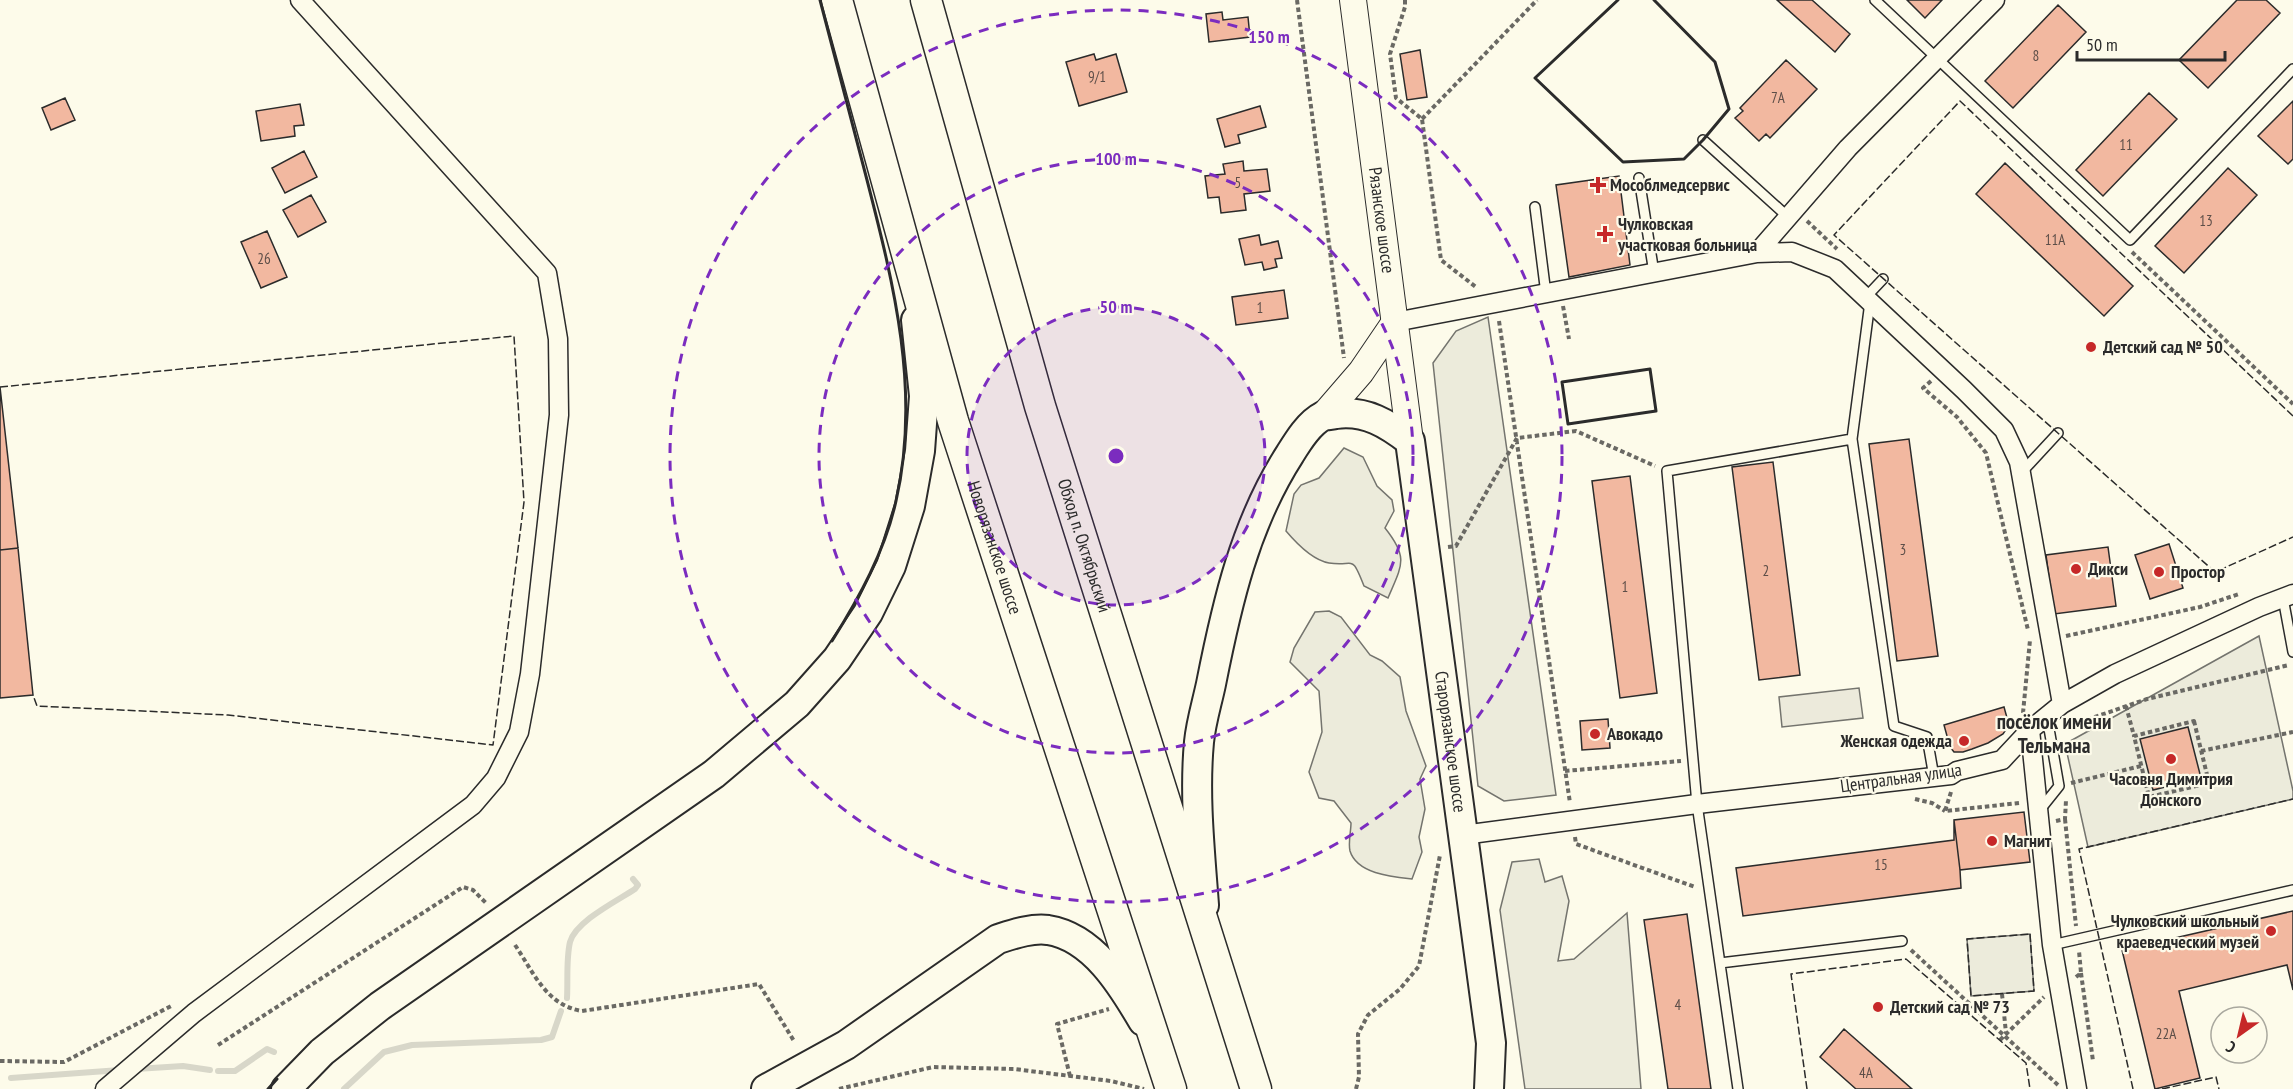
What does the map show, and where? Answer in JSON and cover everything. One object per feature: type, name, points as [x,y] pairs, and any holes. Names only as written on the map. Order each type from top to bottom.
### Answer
[{"type":"highway","name":"Новорязанское шоссе","points":[[837,0],[953,420],[1171,1089]]},
{"type":"highway","name":"Обход п. Октябрьский","points":[[927,0],[1040,406],[1256,1089]]},
{"type":"main road","name":"Рязанское шоссе","points":[[1353,0],[1410,441]]},
{"type":"main road","points":[[286,1089],[322,1052],[380,1006],[714,774],[797,704],[837,659],[868,613],[886,575],[910,506],[920,452],[924,396],[911,273]]},
{"type":"main road","points":[[1207,937],[1198,834],[1199,741],[1226,609],[1244,547],[1272,481],[1298,442],[1361,372],[1395,322]]},
{"type":"main road","points":[[1323,416],[1357,413],[1373,417],[1410,441]]},
{"type":"main road","name":"Старорязанское шоссе","points":[[1410,441],[1491,1043],[1489,1089]]},
{"type":"main road","points":[[766,1089],[846,1045],[998,939],[1021,931],[1048,930],[1075,940],[1101,960],[1131,999],[1156,1043]]},
{"type":"main road","points":[[1491,1043],[1500,1089]]},
{"type":"street","points":[[105,1089],[194,1013],[473,805],[496,778],[519,732],[530,674],[559,415],[558,339],[547,273],[300,0]]},
{"type":"street","points":[[1757,253],[1848,148],[1995,0]]},
{"type":"street","points":[[1395,322],[1757,253],[1792,252],[1835,269],[2004,430],[2019,462],[2062,704]]},
{"type":"street","name":"Центральная улица","points":[[1463,835],[1697,804],[1951,775],[1957,771],[2002,760],[2026,726],[2047,717],[2062,704],[2115,674],[2259,607],[2288,596]]},
{"type":"street","points":[[2026,726],[2052,945],[2077,1089]]},
{"type":"lane","points":[[1875,0],[2130,240],[2293,69]]},
{"type":"lane","points":[[1703,140],[1788,217]]},
{"type":"lane","points":[[1639,178],[1654,273]]},
{"type":"lane","points":[[1535,207],[1546,294]]},
{"type":"lane","points":[[1883,279],[1868,299],[1852,439],[1894,726],[1927,737],[1934,777]]},
{"type":"lane","points":[[2021,473],[2058,433]]},
{"type":"lane","points":[[1738,1089],[1697,804],[1667,471],[1852,439]]},
{"type":"lane","points":[[2288,596],[2293,652]]},
{"type":"lane","points":[[2038,818],[2059,786],[2047,717]]},
{"type":"lane","points":[[2052,945],[2293,890]]},
{"type":"lane","points":[[1720,963],[1902,941]]},
{"type":"path","points":[[1297,0],[1344,358],[1338,367]]},
{"type":"path","points":[[1405,0],[1405,7],[1390,54],[1396,98],[1422,119],[1442,260],[1497,303],[1570,805]]},
{"type":"path","points":[[1422,119],[1537,0]]},
{"type":"path","points":[[1815,213],[1807,221],[1842,253]]},
{"type":"path","points":[[2128,248],[2293,404]]},
{"type":"path","points":[[1943,370],[1923,388],[1957,417],[1986,453],[2031,642],[2026,726]]},
{"type":"path","points":[[1517,438],[1576,431],[1667,471]]},
{"type":"path","points":[[1426,550],[1456,546],[1517,438]]},
{"type":"path","points":[[2061,638],[2200,607],[2241,593]]},
{"type":"path","points":[[2076,722],[2147,699],[2293,664]]},
{"type":"path","points":[[2126,706],[2149,797],[2208,783],[2193,722],[2134,736]]},
{"type":"path","points":[[2201,751],[2293,732]]},
{"type":"path","points":[[1565,771],[1692,760]]},
{"type":"path","points":[[2067,784],[2141,766]]},
{"type":"path","points":[[1957,771],[1945,811],[2027,802],[2031,824],[2038,818],[2065,819],[2066,796]]},
{"type":"path","points":[[1576,844],[1710,893]]},
{"type":"path","points":[[1356,1089],[1359,1077],[1358,1034],[1368,1015],[1400,989],[1419,966],[1441,853]]},
{"type":"path","points":[[218,1045],[463,887],[473,890],[489,907]]},
{"type":"path","points":[[1902,941],[2006,1034],[2063,1089]]},
{"type":"path","points":[[515,945],[547,993],[556,1002],[570,1009],[582,1011],[759,984],[794,1041]]},
{"type":"path","points":[[2081,973],[2094,1066]]},
{"type":"path","points":[[2002,994],[2006,1034]]},
{"type":"path","points":[[0,1061],[64,1062],[174,1004]]},
{"type":"path","points":[[1070,1076],[1057,1024],[1111,1008]]},
{"type":"path","points":[[839,1089],[933,1067],[1014,1069],[1112,1081],[1144,1089]]},
{"type":"shaded area","points":[[1488,317],[1556,795],[1504,801],[1478,786],[1433,363],[1456,331]]},
{"type":"shaded area","points":[[1344,448],[1363,457],[1377,486],[1392,500],[1394,511],[1385,528],[1398,547],[1401,562],[1388,598],[1364,586],[1354,565],[1329,563],[1317,559],[1286,531],[1294,494],[1301,485],[1319,478]]},
{"type":"shaded area","points":[[1329,611],[1341,617],[1370,655],[1382,661],[1400,677],[1406,711],[1426,766],[1420,779],[1425,809],[1419,837],[1422,852],[1412,879],[1376,873],[1360,865],[1354,859],[1349,848],[1351,823],[1334,801],[1319,798],[1309,772],[1322,732],[1319,691],[1290,662],[1294,648],[1315,612]]},
{"type":"shaded area","points":[[2259,636],[2293,799],[2088,847],[2065,744]]},
{"type":"shaded area","points":[[1859,688],[1863,718],[1782,727],[1779,697]]},
{"type":"shaded area","points":[[1539,859],[1545,882],[1562,876],[1569,901],[1558,961],[1574,959],[1627,913],[1641,1089],[1525,1089],[1500,910],[1512,862]]},
{"type":"shaded area","points":[[2030,934],[2034,991],[1971,996],[1967,939]]},
{"type":"building","points":[[1777,0],[1812,0],[1850,34],[1835,52]]},
{"type":"building","points":[[1907,0],[1942,0],[1925,18]]},
{"type":"building","points":[[2237,0],[2266,0],[2280,13],[2208,88],[2179,60]]},
{"type":"building","points":[[2058,5],[2086,32],[2013,108],[1985,81]]},
{"type":"building","points":[[1222,12],[1223,20],[1248,17],[1250,37],[1209,42],[1206,14]]},
{"type":"building","points":[[1420,50],[1427,97],[1407,100],[1400,54]]},
{"type":"building","points":[[1094,54],[1096,60],[1116,54],[1127,92],[1079,106],[1066,62]]},
{"type":"building","points":[[1786,60],[1817,89],[1770,138],[1766,134],[1759,141],[1735,118],[1743,111],[1740,108]]},
{"type":"building","points":[[2149,93],[2177,119],[2103,196],[2076,170]]},
{"type":"building","points":[[65,98],[75,120],[51,130],[42,108]]},
{"type":"building","points":[[2293,101],[2293,159],[2288,164],[2258,136]]},
{"type":"building","points":[[300,104],[304,125],[294,126],[295,136],[261,141],[256,111]]},
{"type":"building","points":[[1260,106],[1266,127],[1238,135],[1240,143],[1225,147],[1217,119]]},
{"type":"building","points":[[304,151],[317,177],[285,193],[272,168]]},
{"type":"building","points":[[1243,161],[1244,171],[1267,169],[1270,191],[1244,194],[1246,210],[1221,213],[1219,197],[1208,198],[1205,176],[1225,174],[1223,164]]},
{"type":"building","points":[[2005,163],[2133,286],[2104,316],[1976,194]]},
{"type":"building","points":[[2228,168],[2257,195],[2184,273],[2155,246]]},
{"type":"building","points":[[1619,176],[1630,265],[1569,277],[1556,185]]},
{"type":"building","points":[[311,195],[326,222],[298,237],[283,210]]},
{"type":"building","points":[[267,231],[287,277],[261,288],[241,242]]},
{"type":"building","points":[[1259,235],[1261,245],[1278,241],[1282,258],[1275,259],[1277,267],[1264,270],[1262,262],[1245,265],[1239,239]]},
{"type":"building","points":[[1284,290],[1288,318],[1236,325],[1232,297]]},
{"type":"building","points":[[0,387],[18,548],[0,550]]},
{"type":"building","points":[[1909,439],[1938,656],[1897,661],[1869,444]]},
{"type":"building","points":[[1773,462],[1800,675],[1759,680],[1732,467]]},
{"type":"building","points":[[1630,476],[1657,693],[1620,698],[1592,481]]},
{"type":"building","points":[[2169,544],[2183,588],[2150,599],[2135,555]]},
{"type":"building","points":[[2108,547],[2116,606],[2054,614],[2046,555]]},
{"type":"building","points":[[18,548],[33,695],[0,698],[0,550]]},
{"type":"building","points":[[2004,707],[2009,725],[2003,734],[1972,749],[1954,752],[1950,747],[1944,725]]},
{"type":"building","points":[[1608,719],[1610,748],[1582,750],[1580,721]]},
{"type":"building","name":"Часовня Димитрия Донского","points":[[2188,727],[2201,778],[2153,790],[2140,739]]},
{"type":"building","name":"Магнит","points":[[2024,812],[2030,862],[1960,870],[1954,820]]},
{"type":"building","points":[[2024,812],[2030,862],[1960,870],[1961,888],[1743,916],[1736,868],[1954,840],[1954,820]]},
{"type":"building","points":[[2293,911],[2293,990],[2287,965],[2179,991],[2200,1078],[2155,1089],[2122,950]]},
{"type":"building","points":[[1687,914],[1711,1089],[1668,1089],[1644,920]]},
{"type":"building","points":[[1844,1029],[1912,1089],[1856,1089],[1820,1057]]},
{"type":"waterway","points":[[567,998],[568,956],[574,934],[588,919],[635,889],[638,885],[633,879]]},
{"type":"waterway","points":[[344,1089],[384,1052],[412,1045],[541,1040],[552,1037],[561,1011]]},
{"type":"waterway","points":[[218,1071],[235,1071],[267,1049],[274,1052]]},
{"type":"waterway","points":[[136,1069],[183,1066],[210,1070]]},
{"type":"waterway","points":[[11,1078],[120,1070]]},
{"type":"fence","points":[[2293,416],[1960,101],[1834,235],[2215,572],[2293,537]]},
{"type":"fence","points":[[0,387],[514,336],[524,502],[493,745],[228,715],[37,706],[33,695]]},
{"type":"fence","points":[[2133,1089],[2079,849],[2293,799]]},
{"type":"fence","points":[[2030,934],[2034,991],[1971,996],[1967,939],[2030,934]]},
{"type":"fence","points":[[1807,1089],[1791,974],[1906,959],[2026,1063],[2030,1089]]},
{"type":"fence","points":[[2162,1089],[2216,1077],[2219,1089]]},
{"type":"wall","points":[[820,0],[877,219],[895,299],[905,379],[906,420],[903,460],[896,501],[885,538],[861,591],[832,641]]},
{"type":"wall","points":[[1618,0],[1535,78],[1623,162],[1684,159],[1729,109],[1715,62],[1654,0]]},
{"type":"wall","points":[[1650,369],[1656,411],[1568,424],[1562,382],[1650,369]]},
{"type":"wall","points":[[268,1089],[277,1079]]},
{"type":"place","name":"Мособлмедсервис","points":[[1598,185]]},
{"type":"place","name":"Чулковская участковая больница","points":[[1605,234]]},
{"type":"place","name":"Детский сад № 50","points":[[2091,347]]},
{"type":"place","name":"Дикси","points":[[2076,569]]},
{"type":"place","name":"Простор","points":[[2159,572]]},
{"type":"place","name":"Авокадо","points":[[1595,734]]},
{"type":"place","name":"Женская одежда","points":[[1964,741]]},
{"type":"place","name":"Часовня Димитрия Донского","points":[[2171,759]]},
{"type":"place","name":"Магнит","points":[[1992,841]]},
{"type":"place","name":"Чулковский школьный краеведческий музей","points":[[2271,931]]},
{"type":"place","name":"Детский сад № 73","points":[[1878,1007]]},
{"type":"district","name":"посёлок имени Тельмана","points":[[2054,734]]}]
